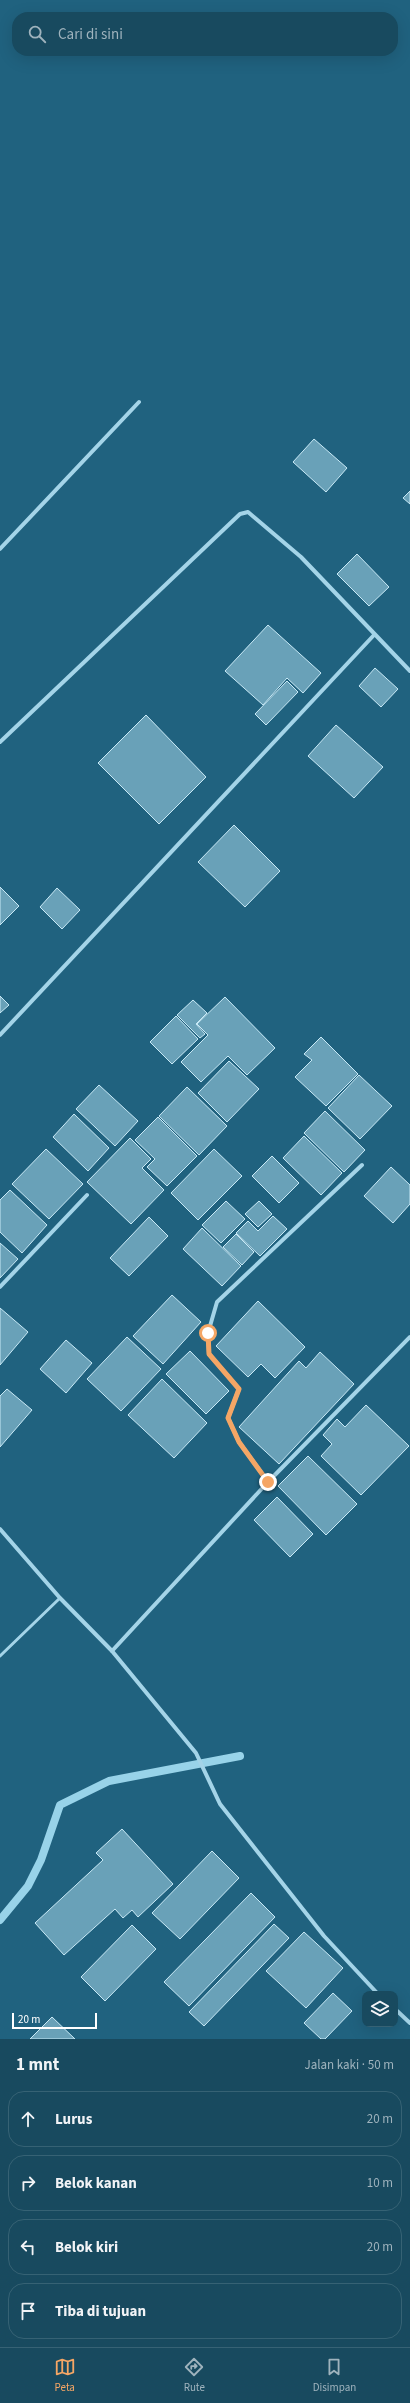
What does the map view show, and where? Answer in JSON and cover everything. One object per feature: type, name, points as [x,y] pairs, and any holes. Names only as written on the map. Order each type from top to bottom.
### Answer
[{"type":"street","points":[[0,549],[139,402]]},
{"type":"street","points":[[0,742],[240,514],[248,512],[301,557],[410,671]]},
{"type":"street","points":[[0,1035],[374,635]]},
{"type":"street","points":[[268,1482],[239,1442],[228,1418],[239,1389],[209,1354],[208,1333],[217,1302],[362,1165]]},
{"type":"street","points":[[0,1287],[87,1196]]},
{"type":"street","points":[[112,1651],[268,1482],[410,1337]]},
{"type":"street","points":[[0,1529],[60,1598],[112,1651],[196,1754],[220,1804],[324,1936],[375,1991]]},
{"type":"street","points":[[398,2012],[410,2023]]},
{"type":"lane","points":[[0,1656],[60,1598]]},
{"type":"building","points":[[314,439],[347,468],[326,492],[293,462]]},
{"type":"building","points":[[410,491],[410,504],[403,498]]},
{"type":"building","points":[[357,554],[389,587],[369,606],[337,574]]},
{"type":"building","points":[[268,625],[321,673],[303,693],[287,678],[263,705],[225,671]]},
{"type":"building","points":[[375,668],[398,689],[381,707],[359,686]]},
{"type":"building","points":[[287,681],[298,692],[266,725],[255,714]]},
{"type":"building","points":[[146,715],[206,777],[159,824],[98,763]]},
{"type":"building","points":[[336,725],[383,767],[354,798],[308,756]]},
{"type":"building","points":[[234,825],[280,871],[245,907],[198,862]]},
{"type":"building","points":[[0,887],[19,906],[0,925]]},
{"type":"building","points":[[57,888],[80,910],[62,929],[40,907]]},
{"type":"building","points":[[0,996],[9,1005],[0,1013]]},
{"type":"building","points":[[225,997],[275,1048],[247,1075],[228,1056],[201,1082],[181,1062],[208,1035],[197,1024]]},
{"type":"building","points":[[193,1000],[207,1013],[196,1024],[205,1034],[200,1038],[177,1015]]},
{"type":"building","points":[[176,1016],[198,1039],[172,1064],[150,1042]]},
{"type":"building","points":[[321,1037],[358,1074],[326,1106],[295,1077],[312,1060],[304,1054]]},
{"type":"building","points":[[229,1061],[259,1089],[227,1122],[198,1093]]},
{"type":"building","points":[[359,1075],[392,1106],[360,1139],[328,1108]]},
{"type":"building","points":[[99,1085],[138,1121],[115,1146],[76,1109]]},
{"type":"building","points":[[187,1087],[227,1126],[199,1155],[159,1116]]},
{"type":"building","points":[[325,1111],[365,1150],[344,1172],[304,1133]]},
{"type":"building","points":[[74,1114],[109,1148],[88,1171],[53,1137]]},
{"type":"building","points":[[158,1117],[197,1156],[167,1186],[147,1167],[155,1159],[135,1140]]},
{"type":"building","points":[[304,1136],[342,1173],[321,1195],[283,1158]]},
{"type":"building","points":[[130,1138],[151,1159],[142,1168],[164,1190],[131,1224],[87,1182]]},
{"type":"building","points":[[46,1149],[83,1184],[49,1219],[12,1184]]},
{"type":"building","points":[[214,1149],[242,1176],[198,1220],[171,1193]]},
{"type":"building","points":[[272,1156],[299,1183],[279,1203],[252,1176]]},
{"type":"building","points":[[391,1167],[410,1185],[410,1204],[393,1223],[364,1196]]},
{"type":"building","points":[[10,1190],[47,1225],[22,1253],[0,1232],[0,1200]]},
{"type":"building","points":[[226,1201],[245,1219],[221,1243],[202,1225]]},
{"type":"building","points":[[259,1201],[272,1214],[258,1227],[245,1214]]},
{"type":"building","points":[[273,1216],[287,1229],[260,1256],[236,1233],[248,1221],[258,1231]]},
{"type":"building","points":[[149,1217],[168,1236],[129,1276],[110,1258]]},
{"type":"building","points":[[202,1228],[241,1266],[222,1286],[183,1249]]},
{"type":"building","points":[[236,1234],[254,1252],[242,1265],[223,1247]]},
{"type":"building","points":[[0,1243],[18,1259],[0,1278]]},
{"type":"building","points":[[172,1295],[201,1322],[163,1364],[133,1336]]},
{"type":"building","points":[[258,1301],[305,1347],[275,1378],[261,1364],[248,1377],[216,1346]]},
{"type":"building","points":[[0,1308],[28,1332],[0,1365]]},
{"type":"building","points":[[127,1337],[161,1369],[121,1411],[87,1379]]},
{"type":"building","points":[[66,1340],[92,1363],[66,1393],[40,1369]]},
{"type":"building","points":[[190,1351],[229,1391],[206,1414],[166,1374]]},
{"type":"building","points":[[320,1352],[354,1384],[279,1464],[239,1427],[299,1361],[306,1368]]},
{"type":"building","points":[[162,1379],[207,1423],[174,1458],[128,1415]]},
{"type":"building","points":[[7,1389],[32,1410],[0,1447],[0,1396]]},
{"type":"building","points":[[366,1405],[409,1446],[361,1495],[321,1456],[332,1444],[323,1435],[337,1419],[345,1427]]},
{"type":"building","points":[[308,1456],[357,1504],[326,1535],[278,1486]]},
{"type":"building","points":[[277,1497],[313,1534],[290,1557],[254,1520]]},
{"type":"building","points":[[122,1829],[173,1884],[138,1917],[132,1910],[123,1918],[115,1909],[64,1955],[35,1923],[103,1860],[96,1853]]},
{"type":"building","points":[[212,1851],[239,1878],[180,1939],[152,1913]]},
{"type":"building","points":[[251,1893],[275,1917],[189,2006],[164,1982]]},
{"type":"building","points":[[274,1924],[289,1938],[204,2026],[189,2012]]},
{"type":"building","points":[[132,1925],[156,1949],[105,2001],[81,1977]]},
{"type":"building","points":[[304,1932],[343,1968],[306,2008],[266,1971]]},
{"type":"building","points":[[333,1993],[352,2011],[325,2039],[321,2039],[304,2023]]},
{"type":"building","points":[[52,2017],[75,2039],[30,2039]]},
{"type":"waterway","points":[[0,1920],[28,1886],[41,1860],[60,1805],[109,1781],[240,1756]]},
{"type":"route","points":[[208,1333],[209,1354],[239,1389],[228,1418],[239,1442],[268,1482]]}]
